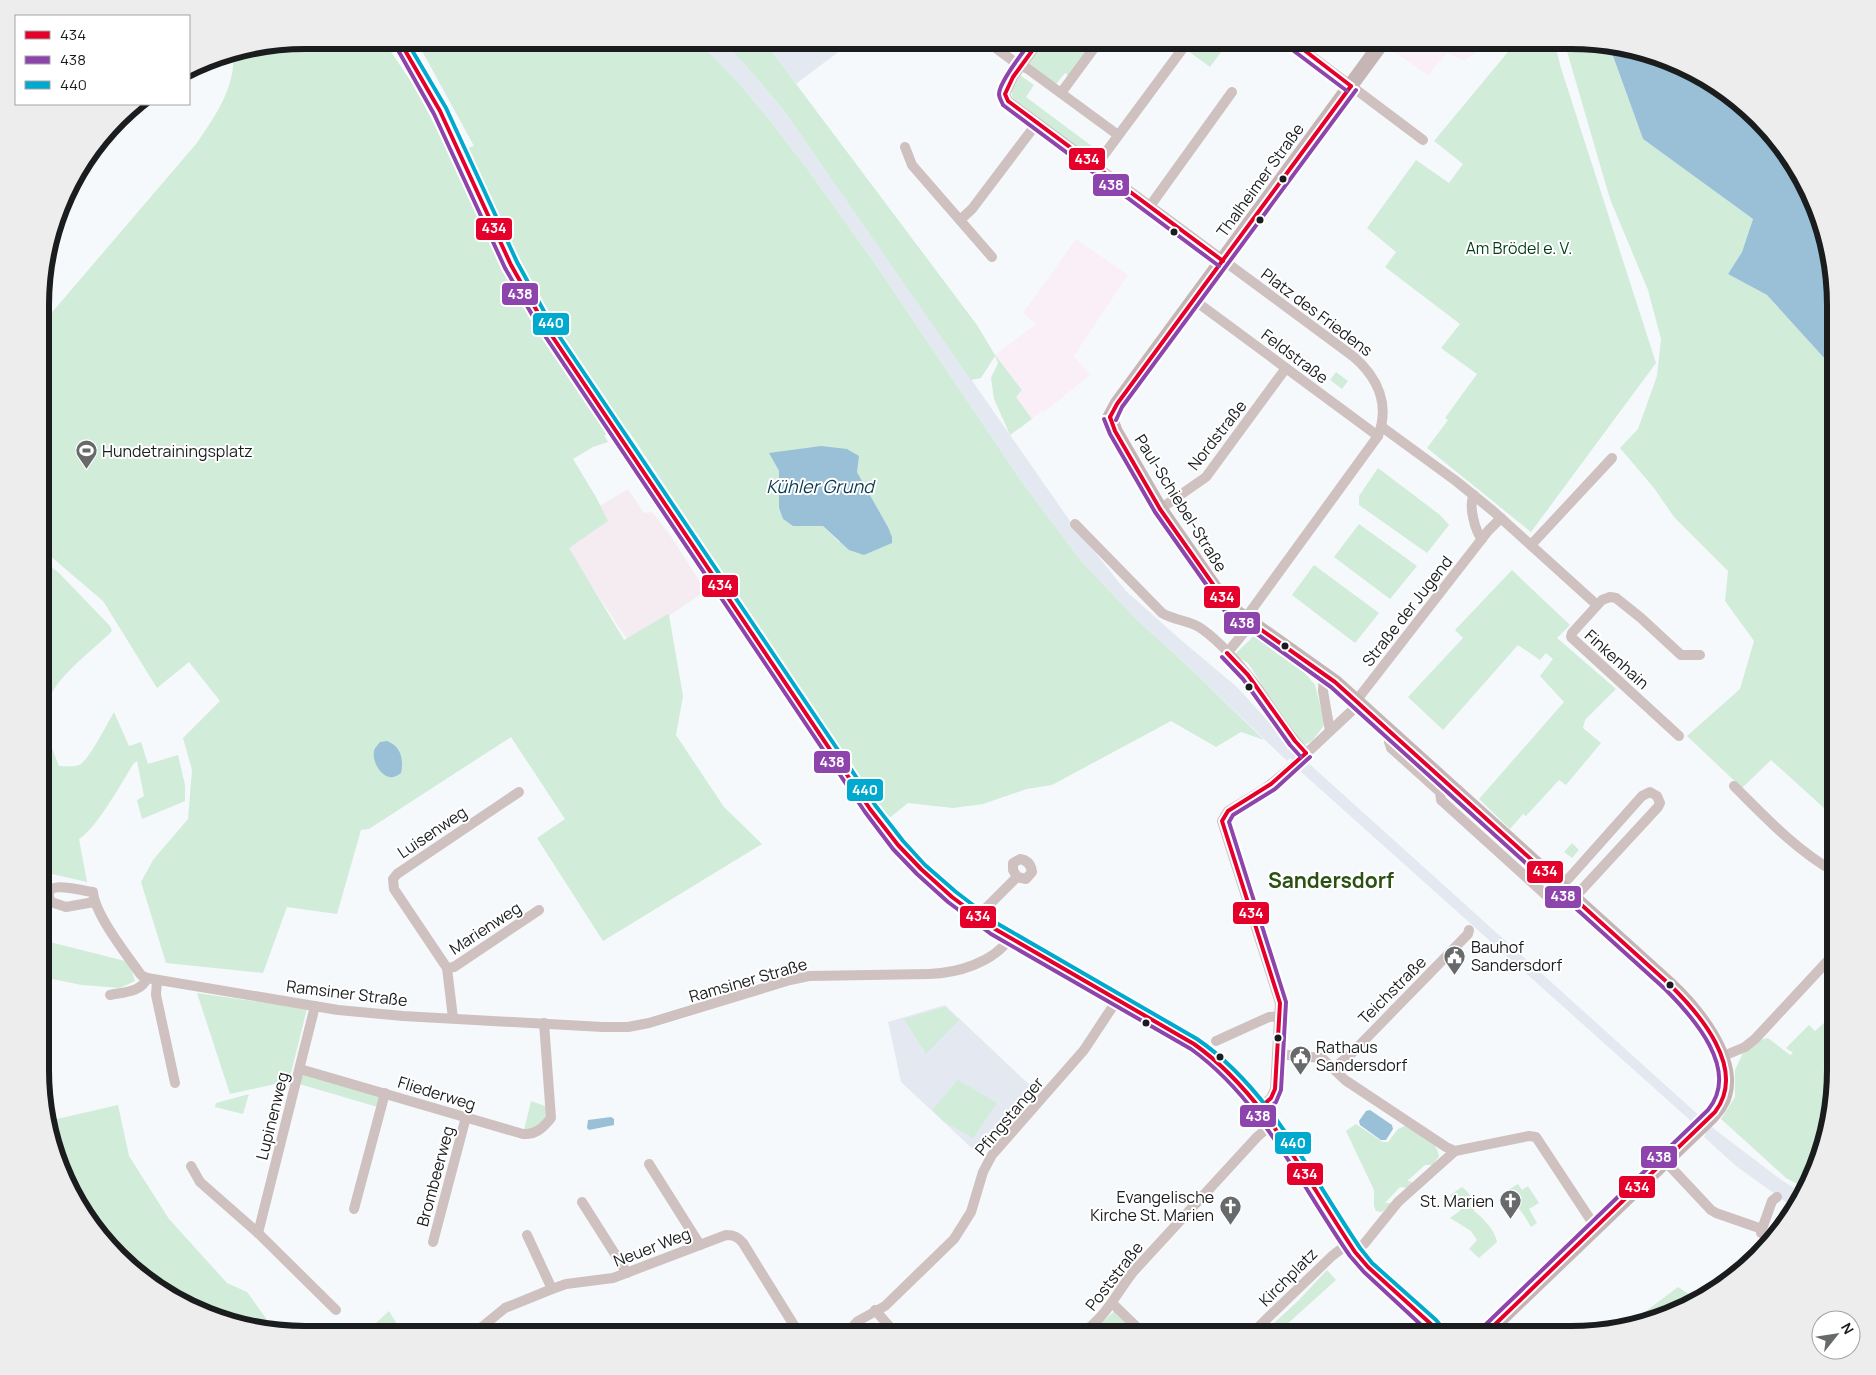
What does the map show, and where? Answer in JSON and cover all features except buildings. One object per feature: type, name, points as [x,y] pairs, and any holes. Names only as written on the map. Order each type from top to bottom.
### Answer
[{"type":"street","points":[[404,49],[454,138],[518,278],[564,354],[888,833],[921,869],[978,917],[1010,938],[1205,1051],[1229,1073],[1272,1124],[1352,1248],[1368,1267],[1433,1326]]},
{"type":"street","points":[[998,49],[1118,135]]},
{"type":"street","points":[[1022,65],[1034,49]]},
{"type":"street","points":[[1061,93],[1093,49]]},
{"type":"street","points":[[1095,166],[1182,49]]},
{"type":"street","points":[[1302,49],[1423,140]]},
{"type":"street","name":"Thalheimer Straße","points":[[1110,417],[1117,404],[1378,49]]},
{"type":"street","name":"Platz des Friedens","points":[[1022,65],[1008,85],[1005,94],[1008,101],[1364,366],[1372,375],[1382,403],[1380,432]]},
{"type":"street","points":[[1150,206],[1232,92]]},
{"type":"street","points":[[960,220],[972,209],[1037,123]]},
{"type":"street","points":[[905,147],[912,164],[992,257]]},
{"type":"street","name":"Feldstraße","points":[[1194,300],[1286,368],[1474,495],[1597,605]]},
{"type":"street","name":"Nordstraße","points":[[1160,509],[1206,477],[1286,368]]},
{"type":"street","name":"Paul-Schiebel-Straße","points":[[1110,417],[1115,431],[1160,509],[1221,597],[1248,621],[1324,674],[1358,702],[1392,733],[1445,789],[1499,830],[1686,1000],[1707,1028],[1726,1072],[1726,1087],[1723,1101],[1715,1113],[1666,1162]]},
{"type":"street","points":[[1227,652],[1380,432]]},
{"type":"street","points":[[1531,545],[1612,458]]},
{"type":"street","points":[[1474,495],[1472,509],[1478,532],[1482,539]]},
{"type":"street","name":"Straße der Jugend","points":[[1259,1109],[1271,1098],[1275,1088],[1280,1016],[1279,998],[1222,821],[1228,811],[1266,788],[1303,757],[1358,702],[1482,539],[1501,518]]},
{"type":"street","points":[[1075,524],[1162,613],[1176,620],[1196,625],[1227,652],[1248,674],[1295,741],[1303,757]]},
{"type":"street","name":"Finkenhain","points":[[1678,736],[1571,637],[1572,633],[1602,600],[1610,597],[1616,598],[1681,655],[1700,655]]},
{"type":"street","points":[[1324,674],[1323,692],[1330,731]]},
{"type":"street","points":[[1734,786],[1770,821],[1817,862],[1827,867]]},
{"type":"street","points":[[1445,789],[1441,800],[1548,897],[1569,878],[1642,796],[1650,792],[1657,796],[1660,803],[1658,807],[1574,898]]},
{"type":"street","name":"Luisenweg","points":[[453,1018],[447,968],[394,888],[393,879],[397,874],[519,792]]},
{"type":"street","points":[[1488,842],[1499,830]]},
{"type":"street","points":[[978,917],[1016,877]]},
{"type":"street","points":[[94,902],[141,975],[152,979]]},
{"type":"street","name":"Marienweg","points":[[447,968],[454,966],[539,910]]},
{"type":"street","name":"Teichstraße","points":[[1334,1068],[1349,1056],[1468,934],[1469,930]]},
{"type":"street","name":"Ramsiner Straße","points":[[152,979],[360,1012],[603,1027],[639,1025],[665,1019],[790,980],[809,976],[948,972],[969,967],[989,957],[1004,946],[1010,938]]},
{"type":"street","points":[[1721,1057],[1745,1047],[1755,1039],[1826,964]]},
{"type":"street","points":[[110,995],[137,989],[152,979]]},
{"type":"street","points":[[152,979],[175,1083]]},
{"type":"street","name":"Pfingstanger","points":[[853,1326],[858,1321],[889,1302],[944,1250],[959,1232],[971,1212],[982,1172],[992,1155],[1084,1050],[1117,1000]]},
{"type":"street","name":"Lupinenweg","points":[[258,1233],[315,1006]]},
{"type":"street","points":[[1216,1041],[1269,1017],[1280,1016]]},
{"type":"street","name":"Fliederweg","points":[[300,1069],[531,1135],[551,1118],[544,1023]]},
{"type":"street","points":[[1277,1054],[1322,1058],[1345,1080],[1446,1147],[1455,1151],[1536,1136],[1597,1227]]},
{"type":"street","points":[[354,1210],[385,1093]]},
{"type":"street","name":"Brombeerweg","points":[[434,1242],[466,1117]]},
{"type":"street","name":"Poststraße","points":[[1091,1326],[1101,1318],[1133,1272],[1257,1137],[1272,1124]]},
{"type":"street","name":"Kirchplatz","points":[[1259,1326],[1332,1256],[1364,1244],[1398,1202],[1455,1151]]},
{"type":"street","points":[[1493,1326],[1666,1162],[1716,1214],[1762,1231],[1772,1201],[1778,1197]]},
{"type":"street","points":[[649,1164],[700,1245]]},
{"type":"street","points":[[191,1166],[200,1182],[258,1233],[336,1310]]},
{"type":"street","points":[[582,1202],[627,1273]]},
{"type":"street","name":"Neuer Weg","points":[[484,1326],[505,1308],[552,1289],[566,1284],[605,1280],[726,1235],[736,1236],[740,1239],[794,1326]]},
{"type":"street","points":[[527,1236],[552,1289]]},
{"type":"street","points":[[1112,1303],[1136,1326]]},
{"type":"street","points":[[875,1310],[889,1326]]},
{"type":"shaded area","points":[[706,49],[730,49],[785,112],[1070,521],[1126,591],[1237,687],[1295,751],[1713,1128],[1797,1190],[1789,1204],[1736,1166],[1704,1137],[1706,1134],[1300,771],[1302,769],[1290,758],[1287,761],[1136,619],[1081,561],[1021,481],[876,265],[808,170],[738,82]]},
{"type":"shaded area","points":[[770,49],[841,49],[837,53],[796,84]]},
{"type":"shaded area","points":[[1390,49],[1480,49],[1464,61],[1447,53],[1428,75]]},
{"type":"shaded area","points":[[1076,239],[1128,275],[1074,356],[1090,375],[1043,413],[1041,411],[1032,419],[1015,397],[1022,390],[995,355],[1036,324],[1023,313]]},
{"type":"shaded area","points":[[628,489],[644,513],[653,513],[670,535],[706,591],[629,642],[556,532]]},
{"type":"shaded area","points":[[945,1005],[1034,1089],[978,1154],[901,1082],[888,1022]]},
{"type":"shaded area","points":[[872,1322],[882,1326],[867,1326]]},
{"type":"green space","points":[[288,49],[389,49],[412,83],[450,153],[474,146],[421,49],[706,49],[738,82],[808,170],[876,265],[1021,481],[1081,561],[1136,619],[1264,740],[1241,732],[1216,747],[1171,721],[1052,785],[1027,789],[983,804],[953,808],[908,803],[888,819],[812,708],[628,430],[604,435],[608,442],[593,447],[573,459],[608,521],[569,548],[624,640],[669,615],[683,696],[676,735],[724,807],[762,844],[603,941],[537,838],[565,819],[511,737],[369,829],[361,830],[337,914],[287,907],[263,973],[166,963],[141,882],[153,860],[188,819],[192,770],[183,738],[220,701],[189,662],[157,688],[103,601],[49,555],[49,316],[196,144],[222,102],[231,78],[233,59],[238,57]],"holes":[[[769,453],[857,472],[888,527],[839,542],[823,526],[793,526],[783,519],[779,508],[779,471]]]},
{"type":"green space","points":[[730,49],[770,49],[977,325],[995,355],[1022,390],[1016,397],[1032,419],[1010,435],[994,399],[991,378],[998,363],[995,356],[981,378],[971,380],[785,112]]},
{"type":"green space","points":[[1038,49],[1088,49],[1069,76],[1065,73],[1056,84],[1027,64]]},
{"type":"green space","points":[[1185,49],[1223,49],[1210,67]]},
{"type":"green space","name":"Am Brödel e. V.","points":[[1510,49],[1556,49],[1656,363],[1531,532],[1427,448],[1448,420],[1445,418],[1477,374],[1441,348],[1460,324],[1385,267],[1396,252],[1367,228],[1416,160],[1449,183],[1463,164],[1434,141]]},
{"type":"green space","points":[[1566,49],[1588,49],[1613,52],[1643,139],[1753,219],[1742,252],[1728,274],[1767,295],[1827,361],[1827,811],[1771,760],[1742,788],[1687,736],[1740,689],[1754,641],[1725,601],[1728,571],[1674,517],[1654,488],[1620,448],[1638,429],[1657,376],[1661,339],[1648,290],[1610,199]]},
{"type":"green space","points":[[1020,75],[1034,85],[1026,97],[1097,150],[1091,159],[1014,101],[1012,88]]},
{"type":"green space","points":[[1336,372],[1348,381],[1342,389],[1330,380]]},
{"type":"green space","points":[[1378,468],[1440,515],[1449,525],[1427,553],[1359,505],[1359,496]]},
{"type":"green space","points":[[1359,524],[1417,566],[1390,599],[1334,557]]},
{"type":"green space","points":[[49,565],[58,572],[110,626],[112,631],[70,670],[49,700]]},
{"type":"green space","points":[[1314,565],[1379,613],[1355,643],[1292,595]]},
{"type":"green space","points":[[1512,570],[1570,625],[1557,638],[1616,689],[1585,720],[1583,728],[1601,743],[1566,785],[1559,780],[1526,816],[1523,814],[1510,829],[1479,799],[1564,702],[1540,676],[1553,659],[1546,653],[1540,660],[1518,645],[1443,730],[1408,697],[1463,638],[1455,630]]},
{"type":"green space","points":[[1255,635],[1304,672],[1315,685],[1325,724],[1312,741],[1304,745],[1298,740],[1248,663],[1234,655]]},
{"type":"green space","points":[[114,712],[129,746],[141,742],[148,764],[178,755],[185,785],[185,801],[142,819],[137,800],[144,796],[137,761],[94,825],[79,839],[87,882],[52,874],[49,869],[49,740],[59,766],[77,766],[83,762],[93,749]]},
{"type":"green space","points":[[1572,843],[1579,850],[1572,858],[1564,852]]},
{"type":"green space","points":[[49,942],[129,962],[135,981],[120,988],[82,985],[49,978]]},
{"type":"green space","points":[[197,993],[307,1009],[289,1081],[230,1094]]},
{"type":"green space","points":[[945,1007],[959,1020],[926,1054],[904,1019]]},
{"type":"green space","points":[[1827,1020],[1827,1087],[1819,1137],[1800,1185],[1786,1178],[1721,1119],[1735,1097],[1735,1070],[1743,1053],[1759,1040],[1768,1038],[1790,1055],[1793,1053],[1786,1048],[1809,1025],[1815,1031]]},
{"type":"green space","points":[[300,1069],[385,1093],[381,1108],[296,1083]]},
{"type":"green space","points":[[958,1080],[997,1103],[973,1138],[945,1122],[932,1110]]},
{"type":"green space","points":[[249,1094],[243,1114],[215,1107],[216,1103]]},
{"type":"green space","points":[[531,1101],[551,1108],[551,1118],[523,1134]]},
{"type":"green space","points":[[118,1105],[129,1156],[169,1219],[227,1283],[247,1292],[270,1324],[238,1318],[206,1307],[176,1292],[136,1263],[112,1239],[83,1198],[62,1153],[54,1120]]},
{"type":"green space","points":[[1356,1124],[1383,1142],[1388,1142],[1398,1129],[1407,1125],[1427,1138],[1438,1151],[1439,1156],[1433,1165],[1425,1165],[1407,1181],[1413,1182],[1407,1188],[1400,1187],[1385,1203],[1392,1203],[1382,1212],[1376,1211],[1374,1206],[1374,1190],[1346,1131]]},
{"type":"green space","points":[[1518,1184],[1522,1190],[1528,1186],[1539,1203],[1529,1209],[1537,1223],[1531,1227],[1506,1191]]},
{"type":"green space","points":[[1462,1187],[1471,1198],[1474,1211],[1491,1229],[1497,1242],[1479,1258],[1469,1249],[1477,1240],[1471,1231],[1450,1218],[1461,1210],[1450,1195]]},
{"type":"green space","points":[[1327,1270],[1336,1280],[1285,1326],[1271,1326]]},
{"type":"green space","points":[[1678,1287],[1692,1296],[1654,1313],[1644,1316],[1642,1314]]},
{"type":"green space","points":[[1118,1308],[1134,1326],[1098,1326]]},
{"type":"green space","points":[[389,1311],[398,1326],[373,1326]]},
{"type":"water","points":[[1613,52],[1638,57],[1670,68],[1700,83],[1740,112],[1764,136],[1784,162],[1808,206],[1819,238],[1827,288],[1827,361],[1767,295],[1728,274],[1742,252],[1753,219],[1643,139]]},
{"type":"water","name":"Kühler Grund","points":[[821,446],[847,449],[859,456],[857,472],[888,527],[892,543],[864,555],[849,550],[823,526],[793,526],[783,519],[779,508],[779,471],[769,453]]},
{"type":"water","points":[[387,741],[396,746],[402,758],[401,773],[393,777],[383,774],[374,759],[375,748],[380,742]]},
{"type":"water","points":[[1370,1110],[1392,1125],[1393,1129],[1386,1140],[1381,1140],[1360,1125],[1359,1121],[1366,1111]]},
{"type":"water","points":[[611,1117],[614,1119],[614,1125],[589,1130],[587,1128],[588,1120]]},
{"type":"transit line","name":"438","points":[[397,49],[434,114],[505,268],[541,330],[865,812],[893,849],[948,902],[991,934],[1191,1049],[1216,1070],[1260,1118],[1350,1256],[1364,1272],[1422,1326]]},
{"type":"transit line","name":"434","points":[[404,49],[440,111],[511,265],[546,327],[870,809],[898,845],[952,897],[995,929],[1194,1044],[1220,1065],[1243,1088],[1284,1140],[1355,1252],[1368,1267],[1433,1326]]},
{"type":"transit line","name":"440","points":[[411,49],[446,108],[517,262],[551,324],[875,805],[903,841],[925,865],[956,892],[998,924],[1197,1039],[1223,1059],[1268,1108],[1288,1135],[1360,1248],[1372,1263],[1441,1326]]},
{"type":"transit line","name":"438","points":[[1026,49],[1000,89],[999,94],[1003,105],[1219,266]]},
{"type":"transit line","name":"434","points":[[1033,49],[1013,77],[1005,94],[1008,101],[1223,261]]},
{"type":"transit line","name":"438","points":[[1291,49],[1347,91]]},
{"type":"transit line","name":"434","points":[[1303,49],[1351,86]]},
{"type":"transit line","name":"434","points":[[1110,417],[1117,404],[1351,86]]},
{"type":"transit line","name":"438","points":[[1116,420],[1122,407],[1356,90]]},
{"type":"transit line","name":"434","points":[[1110,417],[1115,431],[1160,509],[1229,607],[1335,682],[1669,984],[1693,1010],[1716,1043],[1723,1060],[1726,1078],[1724,1095],[1715,1112],[1493,1326]]},
{"type":"transit line","name":"438","points":[[1104,419],[1110,434],[1155,512],[1225,611],[1331,687],[1665,989],[1700,1029],[1709,1045],[1716,1062],[1719,1078],[1717,1094],[1708,1110],[1484,1326]]},
{"type":"transit line","name":"434","points":[[1227,653],[1248,675],[1295,741],[1306,753]]},
{"type":"transit line","name":"438","points":[[1222,657],[1243,679],[1290,745],[1301,757]]},
{"type":"transit line","name":"434","points":[[1259,1109],[1271,1098],[1275,1089],[1280,1003],[1222,821],[1228,811],[1271,784],[1306,753]]},
{"type":"transit line","name":"438","points":[[1263,1114],[1276,1102],[1281,1090],[1286,1002],[1229,822],[1233,815],[1275,789],[1310,757]]},
{"type":"place","name":"Hundetrainingsplatz","points":[[86,470]]},
{"type":"place","name":"Bauhof Sandersdorf","points":[[1455,975]]},
{"type":"place","name":"Rathaus Sandersdorf","points":[[1300,1075]]},
{"type":"place","name":"St. Marien","points":[[1510,1220]]},
{"type":"place","name":"Evangelische Kirche St. Marien","points":[[1230,1225]]},
{"type":"district","name":"Sandersdorf","points":[[1331,880]]}]
